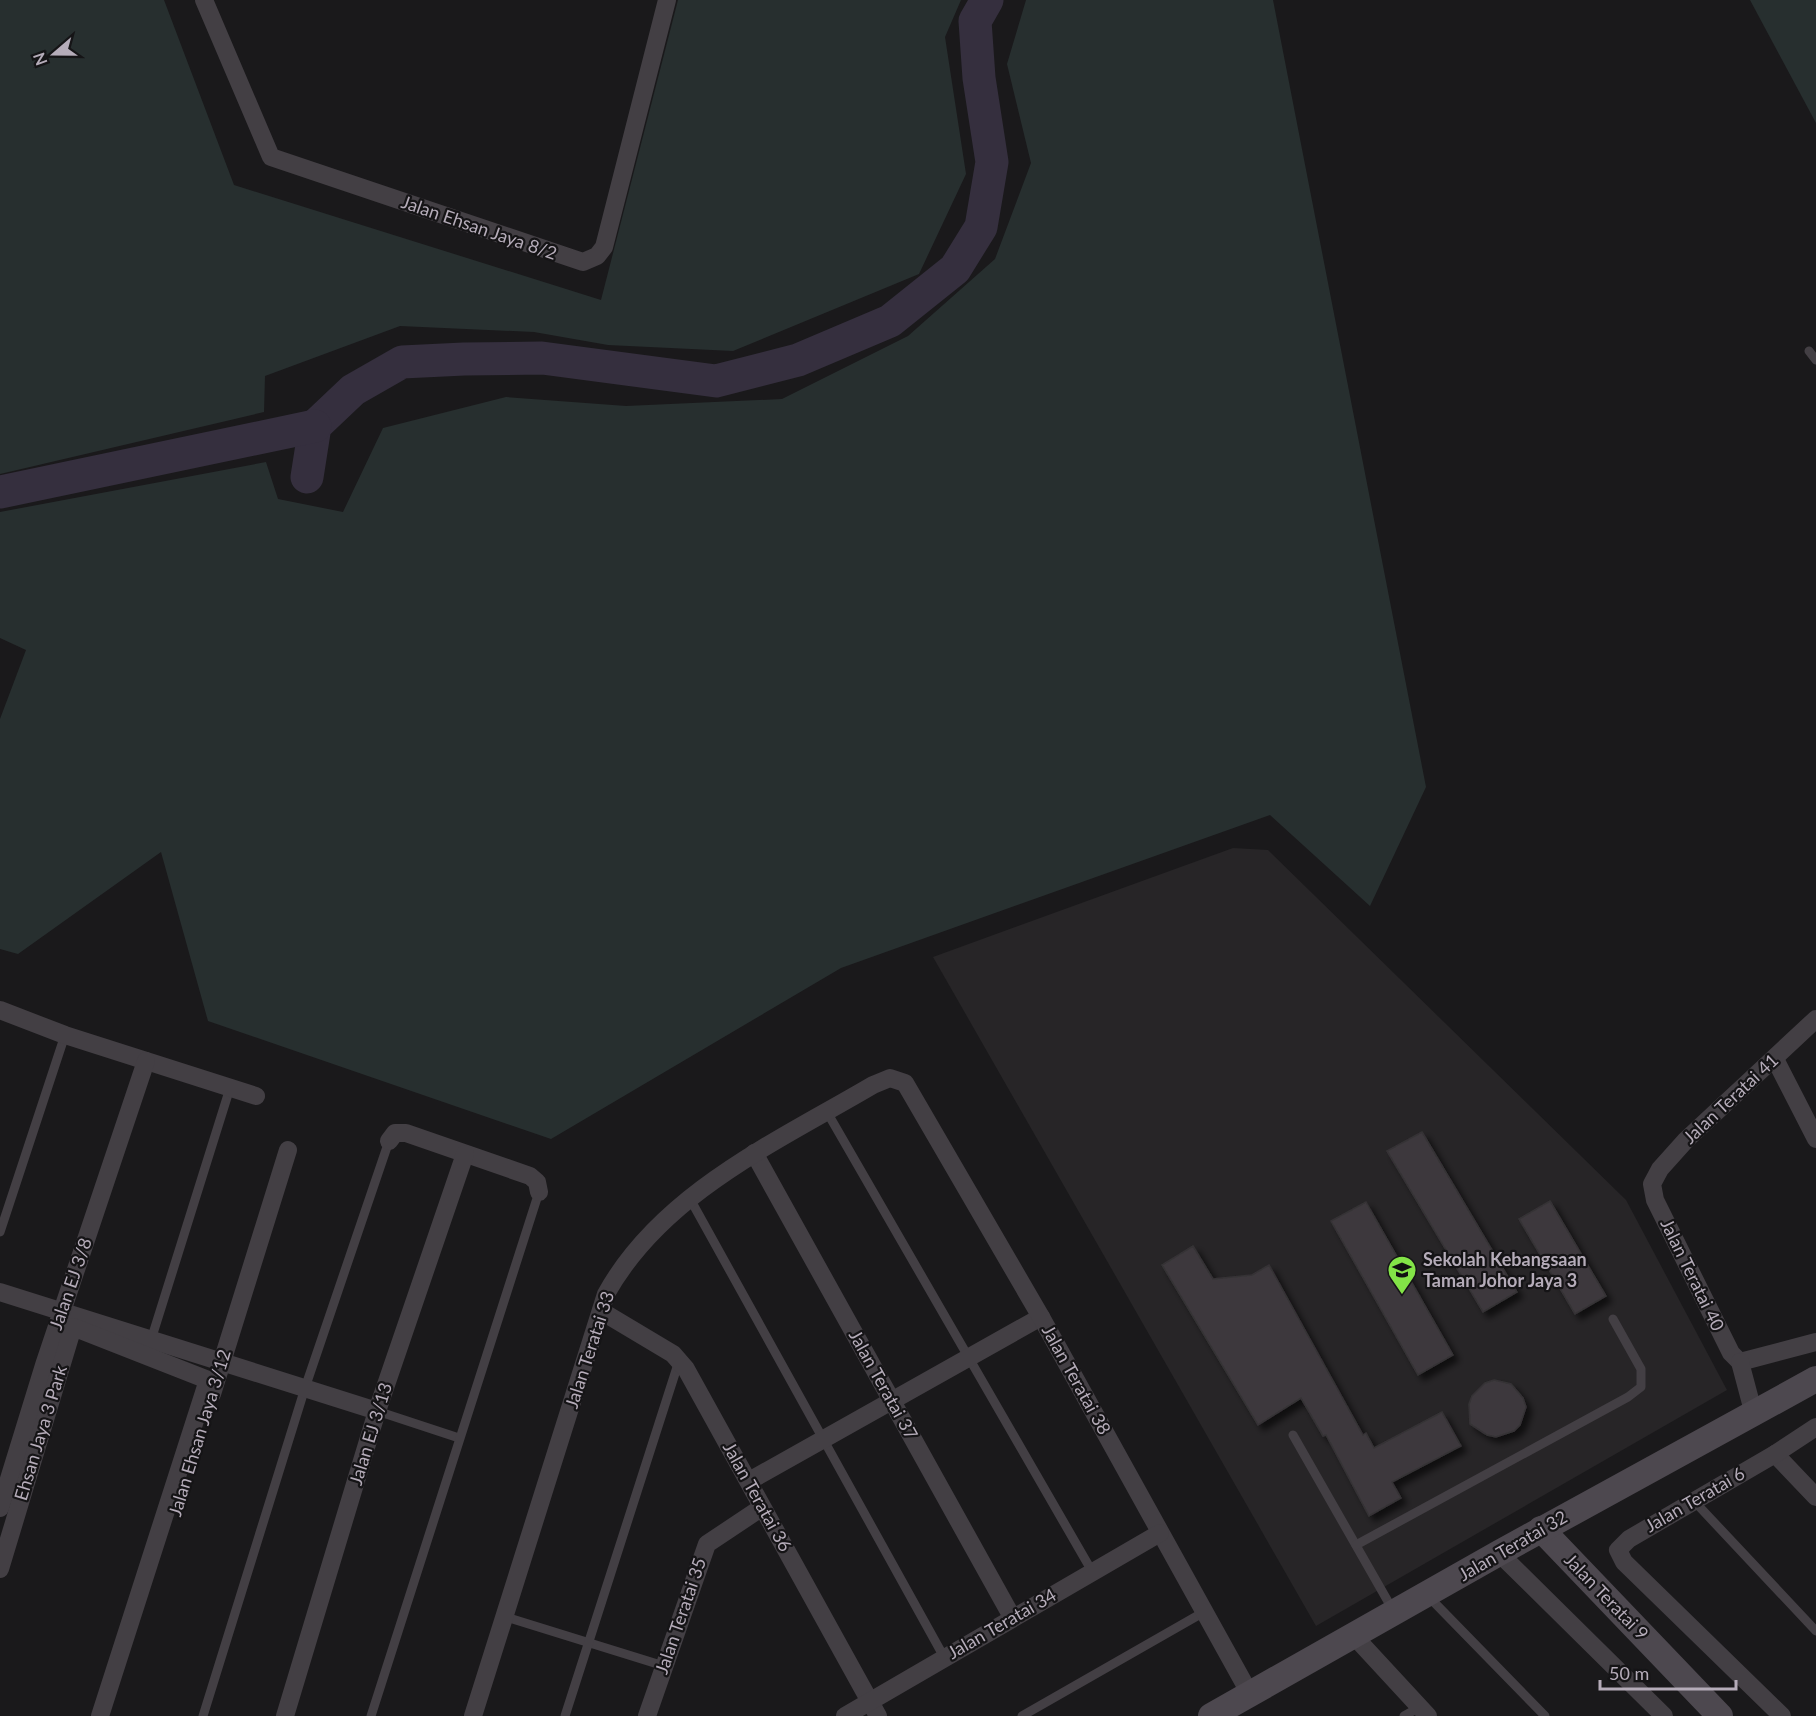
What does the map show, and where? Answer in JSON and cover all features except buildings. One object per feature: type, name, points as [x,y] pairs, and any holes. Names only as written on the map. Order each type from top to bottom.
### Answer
[{"type":"street","name":"Jalan Ehsan Jaya 8/2","points":[[204,0],[271,157],[583,262],[597,256],[604,247],[667,0]]},
{"type":"street","points":[[0,1010],[65,1035],[256,1096]]},
{"type":"street","name":"Jalan Teratai 41","points":[[1652,1184],[1660,1169],[1686,1140],[1816,1019]]},
{"type":"street","points":[[1775,1059],[1816,1139]]},
{"type":"street","name":"Jalan EJ 3/8","points":[[0,1508],[62,1312],[146,1061]]},
{"type":"street","name":"Jalan Teratai 33","points":[[473,1716],[601,1311],[613,1281],[633,1254],[689,1197],[754,1153],[890,1078]]},
{"type":"street","name":"Jalan Teratai 38","points":[[890,1078],[905,1083],[1041,1317],[1251,1694]]},
{"type":"street","points":[[389,1141],[396,1133],[406,1133],[530,1176],[537,1182],[538,1192]]},
{"type":"street","name":"Jalan Ehsan Jaya 3/12","points":[[110,1716],[288,1150]]},
{"type":"street","name":"Jalan Teratai 37","points":[[754,1153],[1012,1617]]},
{"type":"street","name":"Jalan EJ 3/13","points":[[285,1716],[377,1411],[465,1154]]},
{"type":"street","name":"Jalan Teratai 40","points":[[1652,1184],[1655,1200],[1731,1353],[1740,1362],[1753,1411]]},
{"type":"street","points":[[0,1292],[377,1411]]},
{"type":"street","name":"Jalan Teratai 36","points":[[601,1311],[680,1360],[874,1708]]},
{"type":"street","points":[[748,1481],[1041,1317]]},
{"type":"street","name":"Ehsan Jaya 3 Park","points":[[0,1569],[73,1327],[208,1380],[100,1716]]},
{"type":"street","points":[[1740,1362],[1816,1342]]},
{"type":"street","name":"Jalan Teratai 32","points":[[1211,1716],[1395,1614],[1541,1529],[1753,1411],[1816,1379]]},
{"type":"street","name":"Jalan Teratai 6","points":[[1782,1716],[1624,1562],[1618,1550],[1629,1539],[1775,1454],[1816,1427]]},
{"type":"street","points":[[1775,1454],[1816,1497]]},
{"type":"street","name":"Jalan Teratai 35","points":[[647,1716],[706,1544],[761,1508]]},
{"type":"street","name":"Jalan Teratai 9","points":[[1541,1529],[1720,1716]]},
{"type":"street","name":"Jalan Teratai 34","points":[[845,1716],[874,1708],[944,1657],[1160,1533]]},
{"type":"street","points":[[1499,1553],[1664,1716]]},
{"type":"street","points":[[1354,1636],[1424,1711]]},
{"type":"lane","points":[[1809,351],[1816,360]]},
{"type":"lane","points":[[0,1232],[65,1035]]},
{"type":"lane","points":[[151,1340],[230,1088]]},
{"type":"lane","points":[[827,1112],[1093,1572]]},
{"type":"lane","points":[[203,1716],[305,1388],[389,1141]]},
{"type":"lane","points":[[371,1716],[538,1192]]},
{"type":"lane","points":[[689,1197],[944,1657]]},
{"type":"lane","points":[[1356,1545],[1628,1397],[1641,1387],[1641,1369],[1613,1319]]},
{"type":"lane","points":[[565,1716],[680,1360]]},
{"type":"lane","points":[[377,1411],[459,1438]]},
{"type":"lane","points":[[1293,1435],[1395,1614]]},
{"type":"lane","points":[[1694,1501],[1816,1630]]},
{"type":"lane","points":[[1427,1595],[1545,1716]]},
{"type":"lane","points":[[1022,1716],[1204,1612]]},
{"type":"lane","points":[[506,1617],[664,1665]]},
{"type":"lane","points":[[1404,1716],[1424,1711]]},
{"type":"shaded area","points":[[0,0],[164,0],[234,185],[601,300],[678,0],[961,0],[945,37],[966,174],[919,274],[733,351],[608,345],[534,332],[400,326],[265,376],[264,412],[0,474]]},
{"type":"shaded area","points":[[1026,0],[1273,0],[1426,787],[1370,906],[1270,815],[841,968],[551,1139],[208,1021],[161,852],[18,954],[0,949],[0,719],[26,650],[0,638],[0,512],[266,462],[278,499],[343,512],[383,428],[506,397],[626,406],[782,399],[908,336],[995,259],[1031,163],[1007,64]]},
{"type":"shaded area","points":[[1750,0],[1816,0],[1816,123]]},
{"type":"shaded area","name":"Sekolah Kebangsaan Taman Johor Jaya 3","points":[[1233,848],[1268,850],[1626,1200],[1727,1390],[1316,1626],[933,957]]},
{"type":"waterway","points":[[307,477],[315,426],[353,390],[402,362],[542,358],[716,381],[798,360],[890,321],[955,269],[981,227],[992,162],[979,78],[975,21],[987,0]]},
{"type":"waterway","points":[[0,492],[315,426]]},
{"type":"place","name":"Sekolah Kebangsaan Taman Johor Jaya 3","points":[[1402,1296]]}]
